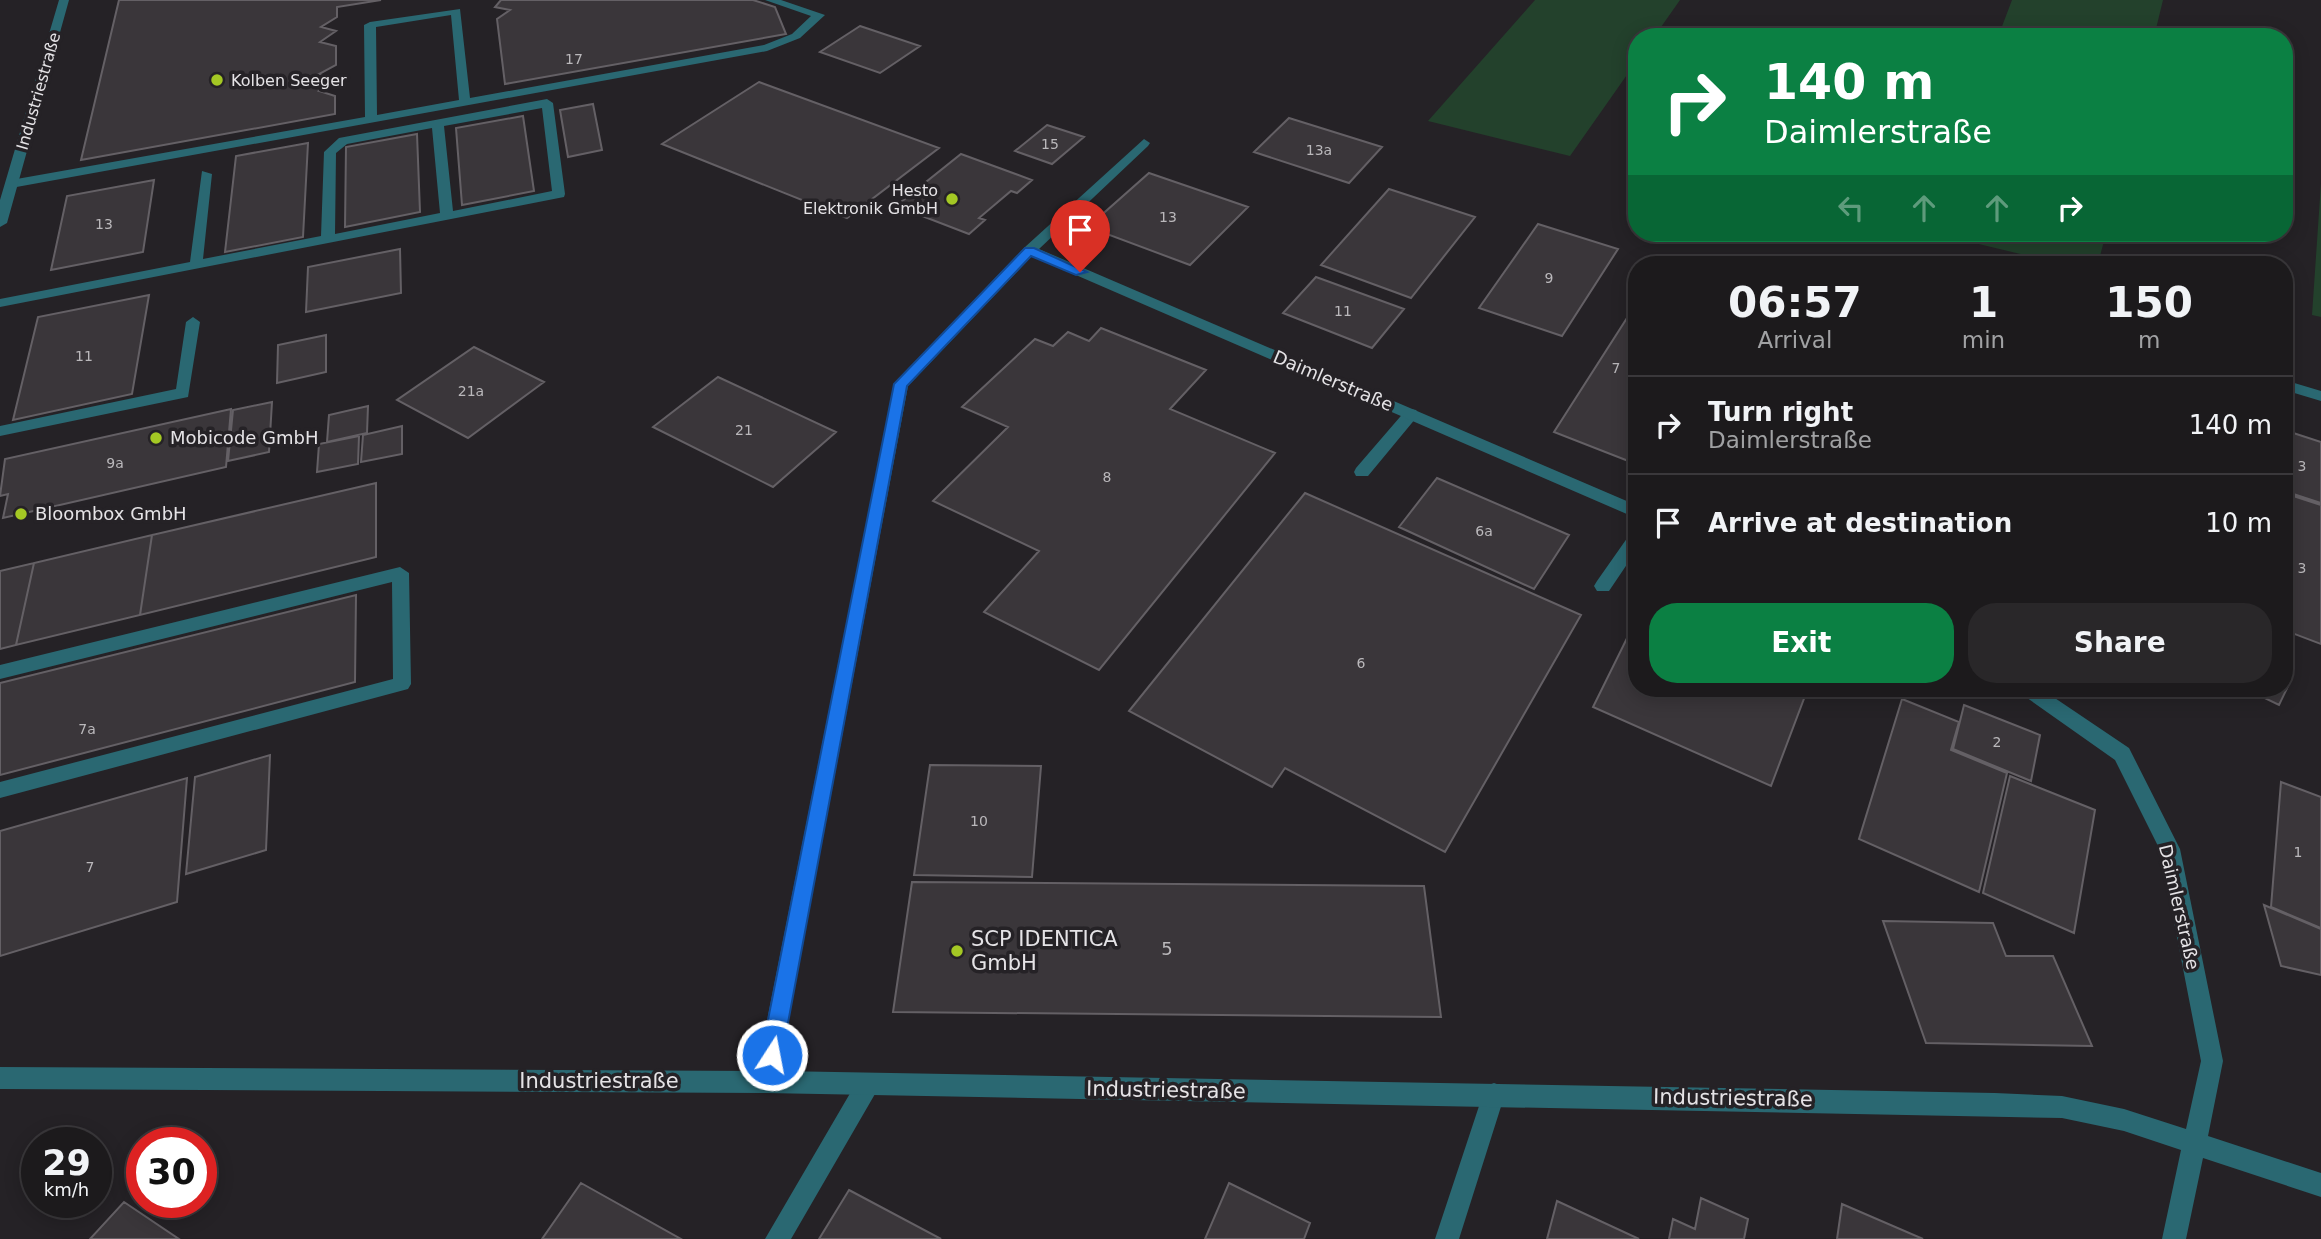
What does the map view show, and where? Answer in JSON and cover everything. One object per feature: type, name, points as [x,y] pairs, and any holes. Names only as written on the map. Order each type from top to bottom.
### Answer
[{"type":"street","name":"Industriestraße","points":[[0,223],[64,0]]},
{"type":"street","points":[[11,184],[767,48],[796,36],[819,15],[771,0]]},
{"type":"street","points":[[371,120],[370,25],[456,11],[465,103]]},
{"type":"street","points":[[0,303],[559,194],[547,103],[343,141],[330,152],[328,239]]},
{"type":"street","points":[[438,123],[447,216]]},
{"type":"street","points":[[766,1082],[901,384],[1030,250],[1144,143]]},
{"type":"street","points":[[196,265],[206,174]]},
{"type":"street","name":"Daimlerstraße","points":[[1030,250],[1628,509]]},
{"type":"street","points":[[0,431],[183,393],[193,323]]},
{"type":"street","points":[[2293,388],[2321,396]]},
{"type":"street","points":[[1362,472],[1411,414]]},
{"type":"street","points":[[1603,586],[1628,550]]},
{"type":"street","points":[[0,672],[400,573],[402,684],[0,790]]},
{"type":"street","name":"Daimlerstraße","points":[[2039,697],[2122,754],[2169,849],[2212,1061],[2174,1239]]},
{"type":"street","name":"Industriestraße","points":[[0,1078],[766,1082],[2062,1107],[2124,1119],[2321,1185]]},
{"type":"street","points":[[777,1239],[867,1086]]},
{"type":"street","points":[[1447,1239],[1494,1094]]},
{"type":"green space","points":[[1535,0],[1680,0],[1660,28],[1628,28],[1628,73],[1570,156],[1428,121]]},
{"type":"green space","points":[[2012,0],[2163,0],[2156,28],[2001,28]]},
{"type":"green space","points":[[2321,183],[2321,317],[2312,315]]},
{"type":"green space","points":[[1970,242],[2104,242],[2100,256],[2029,256]]},
{"type":"building","name":"Kolben Seeger","points":[[119,0],[381,0],[337,7],[337,17],[321,27],[336,31],[320,42],[336,46],[336,65],[319,74],[335,80],[319,91],[335,96],[335,114],[81,160]]},
{"type":"building","points":[[501,0],[753,0],[775,7],[786,34],[505,84],[497,19],[510,10],[495,7]]},
{"type":"building","points":[[860,26],[920,46],[880,73],[820,52]]},
{"type":"building","points":[[759,82],[939,148],[847,218],[662,144]]},
{"type":"building","points":[[593,104],[602,150],[568,157],[560,110]]},
{"type":"building","points":[[523,116],[534,191],[462,205],[456,128]]},
{"type":"building","points":[[1289,118],[1382,147],[1349,183],[1254,152]]},
{"type":"building","points":[[1047,125],[1084,137],[1052,164],[1015,151]]},
{"type":"building","points":[[417,134],[420,212],[345,227],[346,147]]},
{"type":"building","points":[[308,143],[303,237],[225,252],[236,156]]},
{"type":"building","name":"Hesto Elektronik GmbH","points":[[961,154],[1032,180],[1017,193],[1011,191],[979,218],[985,220],[969,234],[896,206]]},
{"type":"building","points":[[1149,173],[1248,207],[1190,265],[1088,227]]},
{"type":"building","points":[[154,180],[143,252],[51,270],[67,196]]},
{"type":"building","points":[[1389,189],[1475,217],[1411,298],[1321,265]]},
{"type":"building","points":[[1538,224],[1618,249],[1562,336],[1479,308]]},
{"type":"building","points":[[400,249],[401,293],[306,312],[308,267]]},
{"type":"building","points":[[1316,277],[1404,309],[1372,348],[1283,313]]},
{"type":"building","points":[[149,295],[132,394],[13,420],[38,317]]},
{"type":"building","points":[[1628,316],[1628,461],[1554,432]]},
{"type":"building","points":[[1101,328],[1206,370],[1170,409],[1275,453],[1099,670],[984,612],[1039,551],[933,501],[1008,427],[962,407],[1035,339],[1053,346],[1068,332],[1089,341]]},
{"type":"building","points":[[326,335],[326,372],[277,383],[278,345]]},
{"type":"building","points":[[474,347],[544,382],[468,438],[397,400]]},
{"type":"building","points":[[718,377],[836,432],[773,487],[653,427]]},
{"type":"building","points":[[272,402],[269,452],[228,461],[233,410]]},
{"type":"building","points":[[368,406],[367,433],[327,442],[329,415]]},
{"type":"building","points":[[231,409],[226,467],[3,518],[8,494],[0,496],[5,459]]},
{"type":"building","points":[[402,426],[402,454],[361,462],[363,435]]},
{"type":"building","points":[[2293,433],[2321,442],[2321,503],[2293,494]]},
{"type":"building","points":[[359,436],[358,464],[317,472],[319,444]]},
{"type":"building","points":[[1437,478],[1569,535],[1534,589],[1399,527]]},
{"type":"building","points":[[376,483],[376,557],[140,615],[152,535]]},
{"type":"building","points":[[1305,493],[1581,615],[1445,852],[1285,768],[1272,787],[1129,711]]},
{"type":"building","points":[[2293,496],[2321,505],[2321,644],[2293,633]]},
{"type":"building","points":[[152,535],[140,615],[16,645],[34,563]]},
{"type":"building","points":[[34,563],[16,645],[0,649],[0,571]]},
{"type":"building","points":[[356,595],[355,682],[0,775],[0,683]]},
{"type":"building","points":[[1628,636],[1628,697],[1805,697],[1771,786],[1593,707]]},
{"type":"building","points":[[2263,697],[2283,697],[2279,705]]},
{"type":"building","points":[[1902,699],[1959,722],[1951,750],[2007,773],[1979,892],[1859,839]]},
{"type":"building","points":[[1964,705],[2040,735],[2031,781],[1953,749]]},
{"type":"building","points":[[270,755],[266,850],[186,874],[195,777]]},
{"type":"building","points":[[930,765],[1041,766],[1032,877],[914,875]]},
{"type":"building","points":[[2010,776],[2095,810],[2074,933],[1983,893]]},
{"type":"building","points":[[187,778],[177,902],[0,956],[0,831]]},
{"type":"building","points":[[2281,782],[2321,797],[2321,928],[2271,907]]},
{"type":"building","points":[[912,882],[1424,886],[1441,1017],[893,1012]]},
{"type":"building","points":[[2264,905],[2321,929],[2321,975],[2281,966]]},
{"type":"building","points":[[1883,921],[1993,923],[2006,956],[2053,956],[2092,1046],[1926,1043]]},
{"type":"building","points":[[581,1183],[681,1239],[542,1239]]},
{"type":"building","points":[[1229,1183],[1310,1223],[1304,1239],[1205,1239]]},
{"type":"building","points":[[849,1190],[941,1239],[819,1239]]},
{"type":"building","points":[[1701,1198],[1748,1219],[1744,1239],[1669,1239],[1673,1219],[1695,1229]]},
{"type":"building","points":[[1557,1201],[1639,1239],[1547,1239]]},
{"type":"building","points":[[124,1202],[126,1218],[148,1218],[179,1239],[90,1239]]},
{"type":"building","points":[[1842,1204],[1923,1239],[1837,1239]]},
{"type":"place","name":"Kolben Seeger","points":[[217,80]]},
{"type":"place","name":"Hesto Elektronik GmbH","points":[[952,199]]},
{"type":"place","name":"Mobicode GmbH","points":[[156,438]]},
{"type":"place","name":"Bloombox GmbH","points":[[21,514]]},
{"type":"place","name":"SCP IDENTICA GmbH","points":[[957,951]]},
{"type":"route","points":[[772,1055],[901,384],[1030,250],[1080,272]]}]
